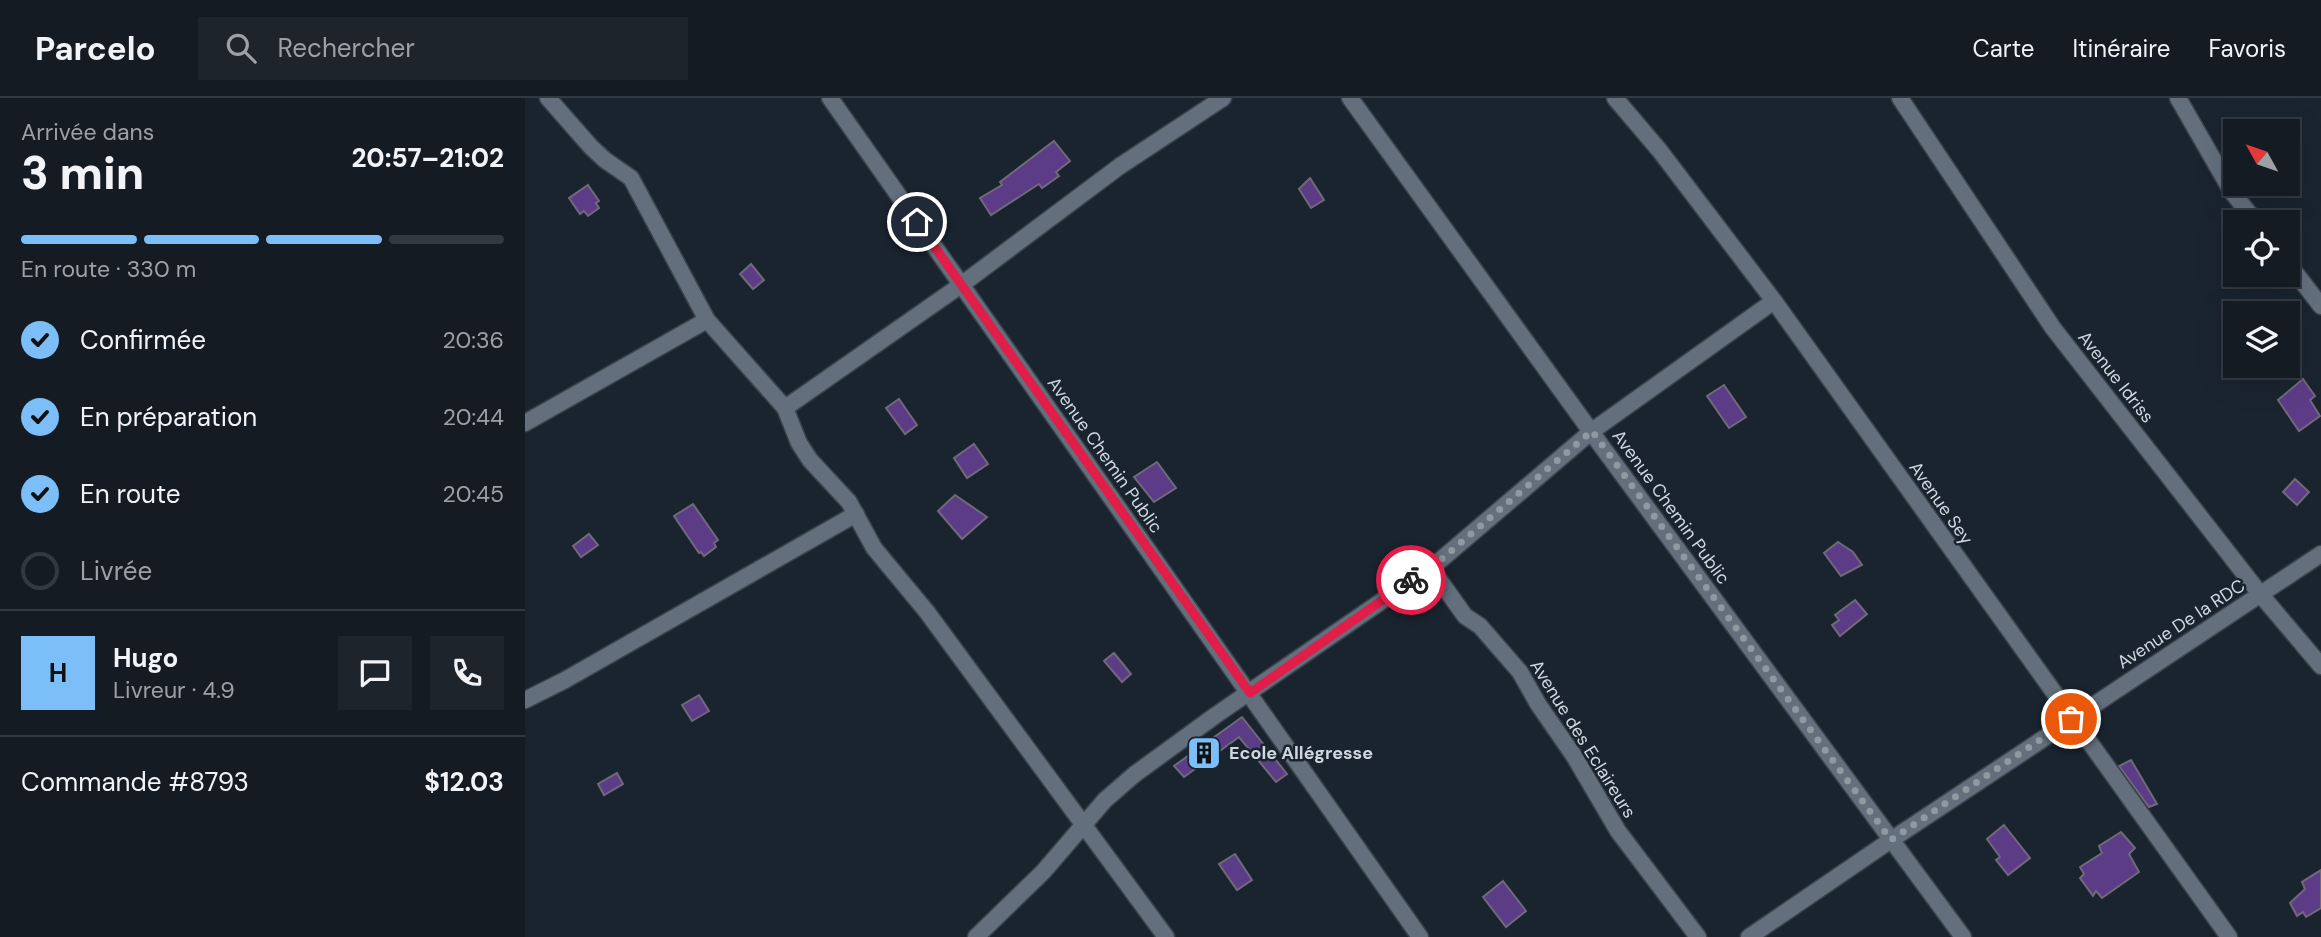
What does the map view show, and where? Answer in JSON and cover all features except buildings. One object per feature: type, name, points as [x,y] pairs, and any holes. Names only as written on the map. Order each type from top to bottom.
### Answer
[{"type":"street","points":[[548,98],[591,147],[631,178],[707,320],[785,408],[799,443],[810,460],[841,491],[874,548],[927,612],[1166,937]]},
{"type":"street","name":"Avenue Chemin Public","points":[[830,98],[1420,937]]},
{"type":"street","points":[[785,408],[961,285],[1120,166],[1223,98]]},
{"type":"street","name":"Avenue Chemin Public","points":[[1350,98],[1963,937]]},
{"type":"street","name":"Avenue Sey","points":[[1615,98],[1660,151],[1775,301],[2229,937]]},
{"type":"street","name":"Avenue Idriss","points":[[1900,98],[2053,328],[2261,595],[2321,666]]},
{"type":"street","points":[[2178,98],[2227,183],[2247,210]]},
{"type":"street","points":[[2300,279],[2321,306]]},
{"type":"street","points":[[976,937],[1044,872],[1105,800],[1135,775],[1430,567],[1592,431],[1775,301]]},
{"type":"street","points":[[525,423],[707,320]]},
{"type":"street","points":[[525,700],[565,680],[856,514]]},
{"type":"street","name":"Avenue De la RDC","points":[[1749,937],[2321,554]]},
{"type":"street","name":"Avenue des Eclaireurs","points":[[1430,567],[1465,616],[1480,626],[1520,672],[1618,831],[1698,937]]},
{"type":"way so far","points":[[1411,580],[1437,563],[1592,431],[1891,840],[2071,719]]},
{"type":"place","name":"Ecole Allégresse","points":[[1204,753]]},
{"type":"route","points":[[917,222],[1250,693],[1411,580]]}]
